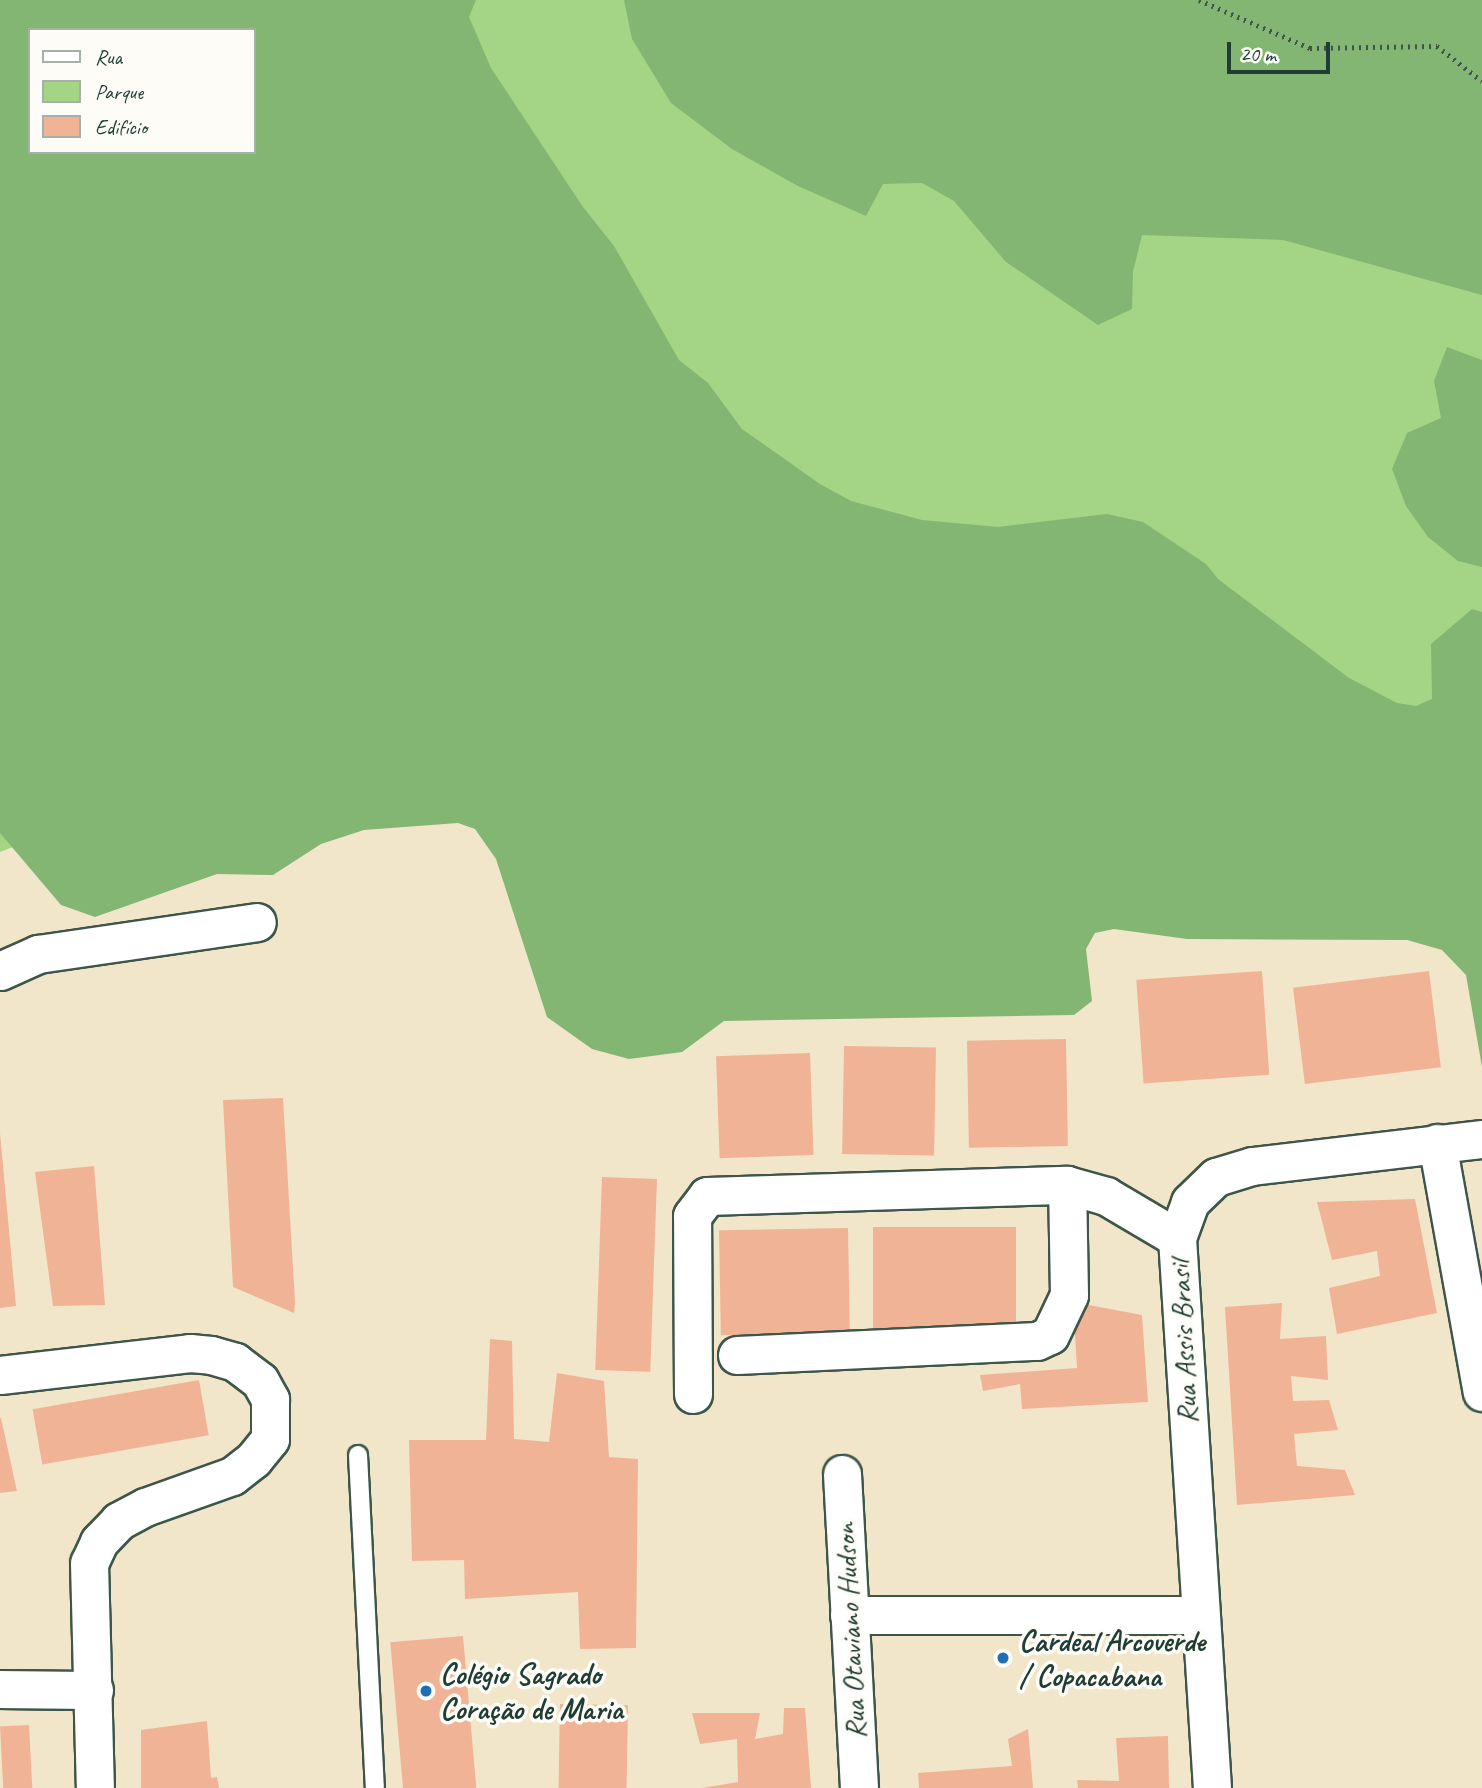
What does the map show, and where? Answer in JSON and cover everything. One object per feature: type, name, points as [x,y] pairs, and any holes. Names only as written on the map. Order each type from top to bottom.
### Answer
[{"type":"street","points":[[0,971],[38,954],[257,922]]},
{"type":"street","name":"Rua Assis Brasil","points":[[1212,1788],[1177,1238],[1191,1202],[1216,1177],[1252,1166],[1482,1139]]},
{"type":"street","points":[[1437,1143],[1482,1392]]},
{"type":"street","points":[[693,1394],[692,1216],[707,1196],[1067,1185],[1106,1196],[1177,1238]]},
{"type":"street","points":[[737,1355],[1044,1338],[1060,1318],[1069,1295],[1067,1185]]},
{"type":"street","points":[[0,1375],[190,1353],[211,1354],[235,1362],[260,1381],[270,1399],[270,1439],[254,1459],[232,1476],[145,1507],[119,1521],[99,1542],[89,1563],[95,1788]]},
{"type":"street","name":"Rua Otaviano Hudson","points":[[842,1474],[859,1788]]},
{"type":"street","points":[[849,1615],[1200,1615]]},
{"type":"street","points":[[0,1689],[94,1690]]},
{"type":"lane","points":[[359,1455],[375,1788]]},
{"type":"path","points":[[1199,0],[1310,48],[1437,46],[1482,81]]},
{"type":"green space","points":[[0,0],[1482,0],[1482,902],[482,810],[18,845],[0,852]]},
{"type":"green space","points":[[0,0],[476,0],[469,17],[491,68],[583,207],[614,246],[679,360],[708,383],[742,429],[820,484],[851,501],[922,520],[998,527],[1107,514],[1143,522],[1206,564],[1218,579],[1349,678],[1397,703],[1416,706],[1432,699],[1431,644],[1472,609],[1482,612],[1482,1067],[1466,975],[1442,950],[1407,940],[1187,939],[1114,929],[1095,933],[1086,949],[1092,1001],[1074,1015],[724,1021],[682,1052],[629,1059],[592,1049],[547,1017],[496,859],[475,829],[458,823],[364,830],[321,844],[273,875],[217,874],[95,917],[61,905],[0,833]]},
{"type":"green space","points":[[624,0],[1482,0],[1482,295],[1283,240],[1142,235],[1133,272],[1132,309],[1098,325],[1006,262],[954,201],[922,183],[883,184],[866,216],[798,186],[732,149],[671,103],[632,39]]},
{"type":"green space","points":[[1447,347],[1482,360],[1482,567],[1458,561],[1428,537],[1406,506],[1392,469],[1407,433],[1441,418],[1434,381]]},
{"type":"building","points":[[1262,971],[1269,1075],[1144,1084],[1136,980]]},
{"type":"building","points":[[1429,971],[1441,1067],[1305,1084],[1293,988]]},
{"type":"building","points":[[1066,1039],[1068,1146],[969,1148],[967,1041]]},
{"type":"building","points":[[844,1046],[936,1048],[934,1156],[842,1154]]},
{"type":"building","points":[[810,1053],[814,1155],[720,1158],[716,1056]]},
{"type":"building","points":[[283,1098],[294,1313],[233,1287],[223,1100]]},
{"type":"building","points":[[0,1133],[16,1306],[0,1308]]},
{"type":"building","points":[[94,1166],[105,1305],[53,1306],[35,1172]]},
{"type":"building","points":[[602,1177],[657,1179],[650,1372],[595,1370]]},
{"type":"building","points":[[1415,1199],[1437,1313],[1337,1334],[1329,1288],[1380,1276],[1377,1251],[1332,1260],[1317,1202]]},
{"type":"building","points":[[873,1227],[1016,1227],[1016,1328],[873,1328]]},
{"type":"building","points":[[848,1228],[850,1333],[721,1335],[719,1230]]},
{"type":"building","points":[[1073,1302],[1142,1315],[1148,1402],[1022,1409],[1020,1384],[983,1391],[980,1375],[1077,1368]]},
{"type":"building","points":[[1282,1303],[1280,1339],[1326,1336],[1328,1380],[1291,1376],[1293,1401],[1329,1400],[1338,1430],[1294,1434],[1297,1466],[1345,1470],[1355,1495],[1237,1505],[1225,1307]]},
{"type":"building","points":[[490,1339],[512,1341],[514,1439],[549,1442],[557,1373],[604,1381],[609,1457],[638,1459],[636,1648],[580,1649],[578,1592],[465,1599],[464,1560],[412,1561],[409,1440],[486,1440]]},
{"type":"building","points":[[199,1380],[209,1435],[42,1464],[33,1409]]},
{"type":"building","points":[[0,1418],[17,1491],[0,1493]]},
{"type":"building","points":[[463,1636],[476,1788],[403,1788],[390,1642]]},
{"type":"building","points":[[560,1704],[628,1705],[627,1788],[559,1788]]},
{"type":"building","points":[[784,1708],[805,1708],[811,1788],[702,1788],[738,1782],[737,1739],[700,1744],[692,1713],[760,1713],[755,1739],[783,1734]]},
{"type":"building","points":[[207,1721],[211,1778],[217,1777],[219,1788],[141,1788],[141,1730]]},
{"type":"building","points":[[29,1725],[32,1788],[3,1788],[0,1727]]},
{"type":"building","points":[[1028,1729],[1033,1788],[919,1788],[918,1773],[1012,1766],[1008,1739]]},
{"type":"building","points":[[1168,1736],[1169,1788],[1078,1788],[1077,1780],[1119,1781],[1116,1738]]},
{"type":"place","name":"Cardeal Arcoverde / Copacabana","points":[[1003,1658]]},
{"type":"place","name":"Colégio Sagrado Coração de Maria","points":[[426,1691]]}]
